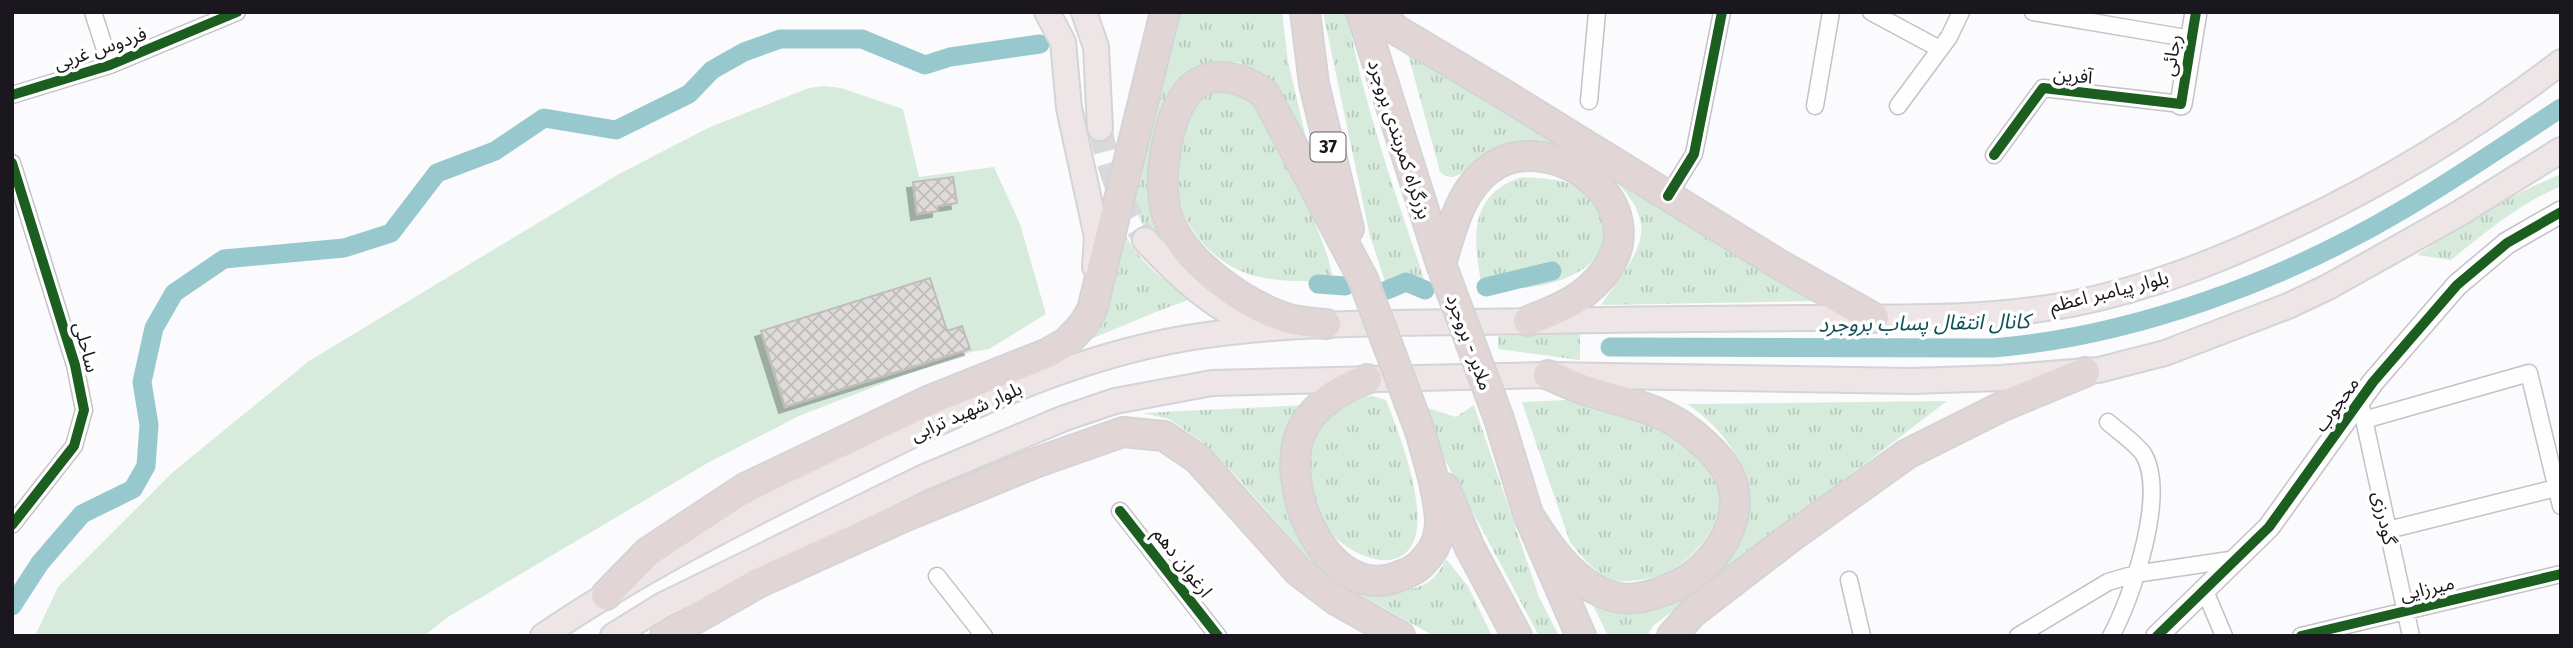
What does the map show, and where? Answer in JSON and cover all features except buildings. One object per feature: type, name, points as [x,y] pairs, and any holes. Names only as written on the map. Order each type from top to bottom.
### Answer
[{"type":"highway","points":[[606,595],[648,552],[745,488],[930,400],[1048,353],[1067,342],[1083,326],[1092,310],[1165,12]]},
{"type":"highway","name":"37","points":[[1305,12],[1314,84],[1363,279],[1420,431],[1471,548],[1517,636]]},
{"type":"highway","name":"بزرگراه کمربندی بروجرد","points":[[1361,12],[1441,264]]},
{"type":"highway","points":[[1375,12],[1398,32],[1780,264],[1874,318]]},
{"type":"highway","points":[[1326,324],[1292,320],[1247,301],[1200,264],[1182,242],[1168,217],[1162,187],[1169,139],[1189,91],[1204,80],[1220,76],[1237,78],[1254,85],[1265,94],[1363,279]]},
{"type":"highway","points":[[1441,264],[1459,209],[1472,186],[1499,162],[1529,156],[1546,158],[1589,177],[1609,196],[1617,211],[1621,232],[1614,254],[1594,285],[1576,298],[1528,321]]},
{"type":"highway","name":"ملایر - بروجرد","points":[[1441,264],[1499,419],[1528,514]]},
{"type":"highway","points":[[1672,636],[1692,613],[1780,545],[1907,454],[2003,406],[2085,372]]},
{"type":"highway","points":[[1528,514],[1546,542],[1565,564],[1585,581],[1619,598],[1631,598],[1670,588],[1703,570],[1729,533],[1733,511],[1733,492],[1728,472],[1716,457],[1681,425],[1647,408],[1582,389],[1548,375]]},
{"type":"highway","points":[[1367,379],[1334,394],[1317,409],[1304,427],[1296,450],[1295,474],[1304,517],[1317,541],[1333,559],[1350,572],[1370,580],[1394,578],[1415,569],[1436,549],[1440,519],[1434,482],[1420,431]]},
{"type":"highway","points":[[665,636],[758,583],[906,516],[1035,463],[1123,432],[1164,436],[1198,459],[1299,572],[1336,600],[1400,636]]},
{"type":"highway","points":[[1528,514],[1581,636]]},
{"type":"main road","points":[[1047,12],[1063,42],[1069,108],[1097,237],[1092,310]]},
{"type":"main road","points":[[1084,12],[1096,47],[1100,128]]},
{"type":"main road","name":"بلوار پیامبر اعظم","points":[[1432,323],[1874,318],[2014,312],[2121,293],[2238,253],[2342,203],[2423,158],[2508,103],[2561,62]]},
{"type":"main road","points":[[613,636],[663,605],[922,478],[1062,419],[1115,401],[1212,383],[1548,375],[1912,382],[2085,372],[2165,353],[2288,306],[2383,257],[2561,150]]},
{"type":"main road","points":[[1145,240],[1174,272],[1200,295],[1259,330]]},
{"type":"main road","name":"بلوار شهید ترابی","points":[[543,636],[606,595],[751,515],[943,419],[1024,385],[1114,355],[1225,332],[1326,324],[1432,323]]},
{"type":"street","points":[[93,12],[110,65]]},
{"type":"street","name":"فردوس غربی","points":[[12,95],[110,65],[237,12]]},
{"type":"street","points":[[1588,101],[1597,12]]},
{"type":"street","points":[[1668,196],[1694,154],[1722,12]]},
{"type":"street","points":[[1815,106],[1831,12]]},
{"type":"street","points":[[1871,12],[1938,48]]},
{"type":"street","points":[[1898,106],[1938,48],[1949,37],[1961,12]]},
{"type":"street","points":[[2034,12],[2192,39]]},
{"type":"street","name":"رجائی","points":[[2181,104],[2196,12]]},
{"type":"street","name":"آفرین","points":[[1994,155],[2043,88],[2181,104]]},
{"type":"street","name":"ساحلی","points":[[12,163],[75,365],[84,410],[74,446],[12,525]]},
{"type":"street","name":"محجوب","points":[[2157,636],[2269,527],[2362,411],[2421,324],[2458,285],[2507,243],[2561,212]]},
{"type":"street","points":[[2362,411],[2529,373],[2561,506]]},
{"type":"street","name":"گودرزی","points":[[2362,411],[2411,636]]},
{"type":"street","points":[[2108,422],[2144,455],[2153,486],[2151,522],[2122,617],[2111,636]]},
{"type":"street","points":[[2388,530],[2556,488]]},
{"type":"street","name":"ارغوان دهم","points":[[1120,511],[1218,636]]},
{"type":"street","points":[[2018,636],[2108,582],[2135,574],[2237,559]]},
{"type":"street","name":"میرزایی","points":[[2301,636],[2561,574]]},
{"type":"street","points":[[937,576],[984,636]]},
{"type":"street","points":[[1849,580],[1862,636]]},
{"type":"street","points":[[2205,591],[2224,636]]},
{"type":"green space","points":[[1173,12],[1282,12],[1288,61],[1306,138],[1272,87],[1256,71],[1238,62],[1218,63],[1203,69],[1160,118],[1148,167],[1153,211],[1171,250],[1171,259],[1141,222],[1133,200]]},
{"type":"green space","points":[[1323,12],[1347,12],[1371,115],[1425,282],[1403,273],[1386,284],[1370,236]]},
{"type":"green space","points":[[1408,54],[1541,129],[1821,301],[1601,305],[1625,272],[1641,235],[1640,218],[1620,185],[1604,171],[1566,149],[1532,141],[1507,146],[1456,176],[1450,177],[1440,172]]},
{"type":"green space","points":[[1227,84],[1246,95],[1256,106],[1280,146],[1322,240],[1333,281],[1280,280],[1241,271],[1211,252],[1186,218],[1175,179],[1175,158],[1180,137],[1201,97]]},
{"type":"green space","points":[[809,88],[841,88],[903,109],[919,177],[994,167],[1020,224],[1046,314],[989,349],[971,352],[905,375],[801,415],[711,461],[448,617],[424,636],[35,636],[58,587],[173,472],[309,361],[619,174],[708,128]]},
{"type":"green space","points":[[2561,174],[2561,186],[2517,210],[2451,260],[2417,255],[2487,211]]},
{"type":"green space","points":[[1522,177],[1565,182],[1584,193],[1597,210],[1604,230],[1602,247],[1593,260],[1580,271],[1544,285],[1508,288],[1481,282],[1476,233],[1484,206],[1492,194]]},
{"type":"green space","points":[[1125,234],[1138,254],[1154,271],[1191,299],[1061,350],[1103,311],[1112,294]]},
{"type":"green space","points":[[1580,332],[1580,360],[1498,349],[1498,336]]},
{"type":"green space","points":[[1373,396],[1386,400],[1405,452],[1415,493],[1417,531],[1412,545],[1403,555],[1391,560],[1363,555],[1337,539],[1320,519],[1310,488],[1312,446],[1326,418],[1345,402]]},
{"type":"green space","points":[[1568,400],[1604,405],[1630,413],[1678,441],[1706,466],[1721,493],[1719,515],[1706,538],[1680,565],[1653,577],[1619,581],[1597,571],[1570,542],[1522,402]]},
{"type":"green space","points":[[1947,401],[1653,626],[1647,636],[1608,636],[1593,605],[1630,611],[1660,603],[1717,568],[1730,557],[1740,541],[1749,497],[1740,463],[1718,430],[1687,404]]},
{"type":"green space","points":[[1306,405],[1285,486],[1292,520],[1400,590],[1416,588],[1428,582],[1438,573],[1446,559],[1468,586],[1492,636],[1434,636],[1321,573],[1237,477],[1201,441],[1169,419],[1143,413]]},
{"type":"green space","points":[[1474,405],[1539,597],[1559,636],[1539,636],[1437,445],[1428,408],[1456,417]]},
{"type":"waterway","name":"کانال انتقال پساب بروجرد","points":[[12,606],[40,563],[82,514],[133,489],[146,466],[149,425],[142,382],[154,328],[174,293],[224,259],[344,248],[391,233],[437,173],[495,151],[544,118],[616,130],[689,94],[712,70],[744,52],[780,39],[862,39],[925,65],[950,57],[1040,44]]},
{"type":"waterway","name":"کانال انتقال پساب بروجرد","points":[[1610,347],[1993,348],[2046,342],[2153,318],[2258,281],[2357,235],[2424,197],[2561,108]]},
{"type":"waterway","name":"کانال انتقال پساب بروجرد","points":[[1486,287],[1552,271]]},
{"type":"waterway","name":"کانال انتقال پساب بروجرد","points":[[1387,290],[1406,282],[1425,290]]},
{"type":"waterway","name":"کانال انتقال پساب بروجرد","points":[[1318,284],[1345,286]]},
{"type":"tunnel","points":[[1100,128],[1117,186],[1145,240]]},
{"type":"cycle path","points":[[12,95],[110,65],[237,12]]},
{"type":"cycle path","points":[[1668,196],[1694,154],[1722,12]]},
{"type":"cycle path","points":[[1994,155],[2043,88],[2181,104],[2196,12]]},
{"type":"cycle path","points":[[12,163],[75,365],[84,410],[74,446],[12,525]]},
{"type":"cycle path","points":[[2157,636],[2269,527],[2373,382],[2457,285],[2507,243],[2561,212]]},
{"type":"cycle path","points":[[1120,511],[1218,636]]},
{"type":"cycle path","points":[[2301,636],[2561,574]]}]
